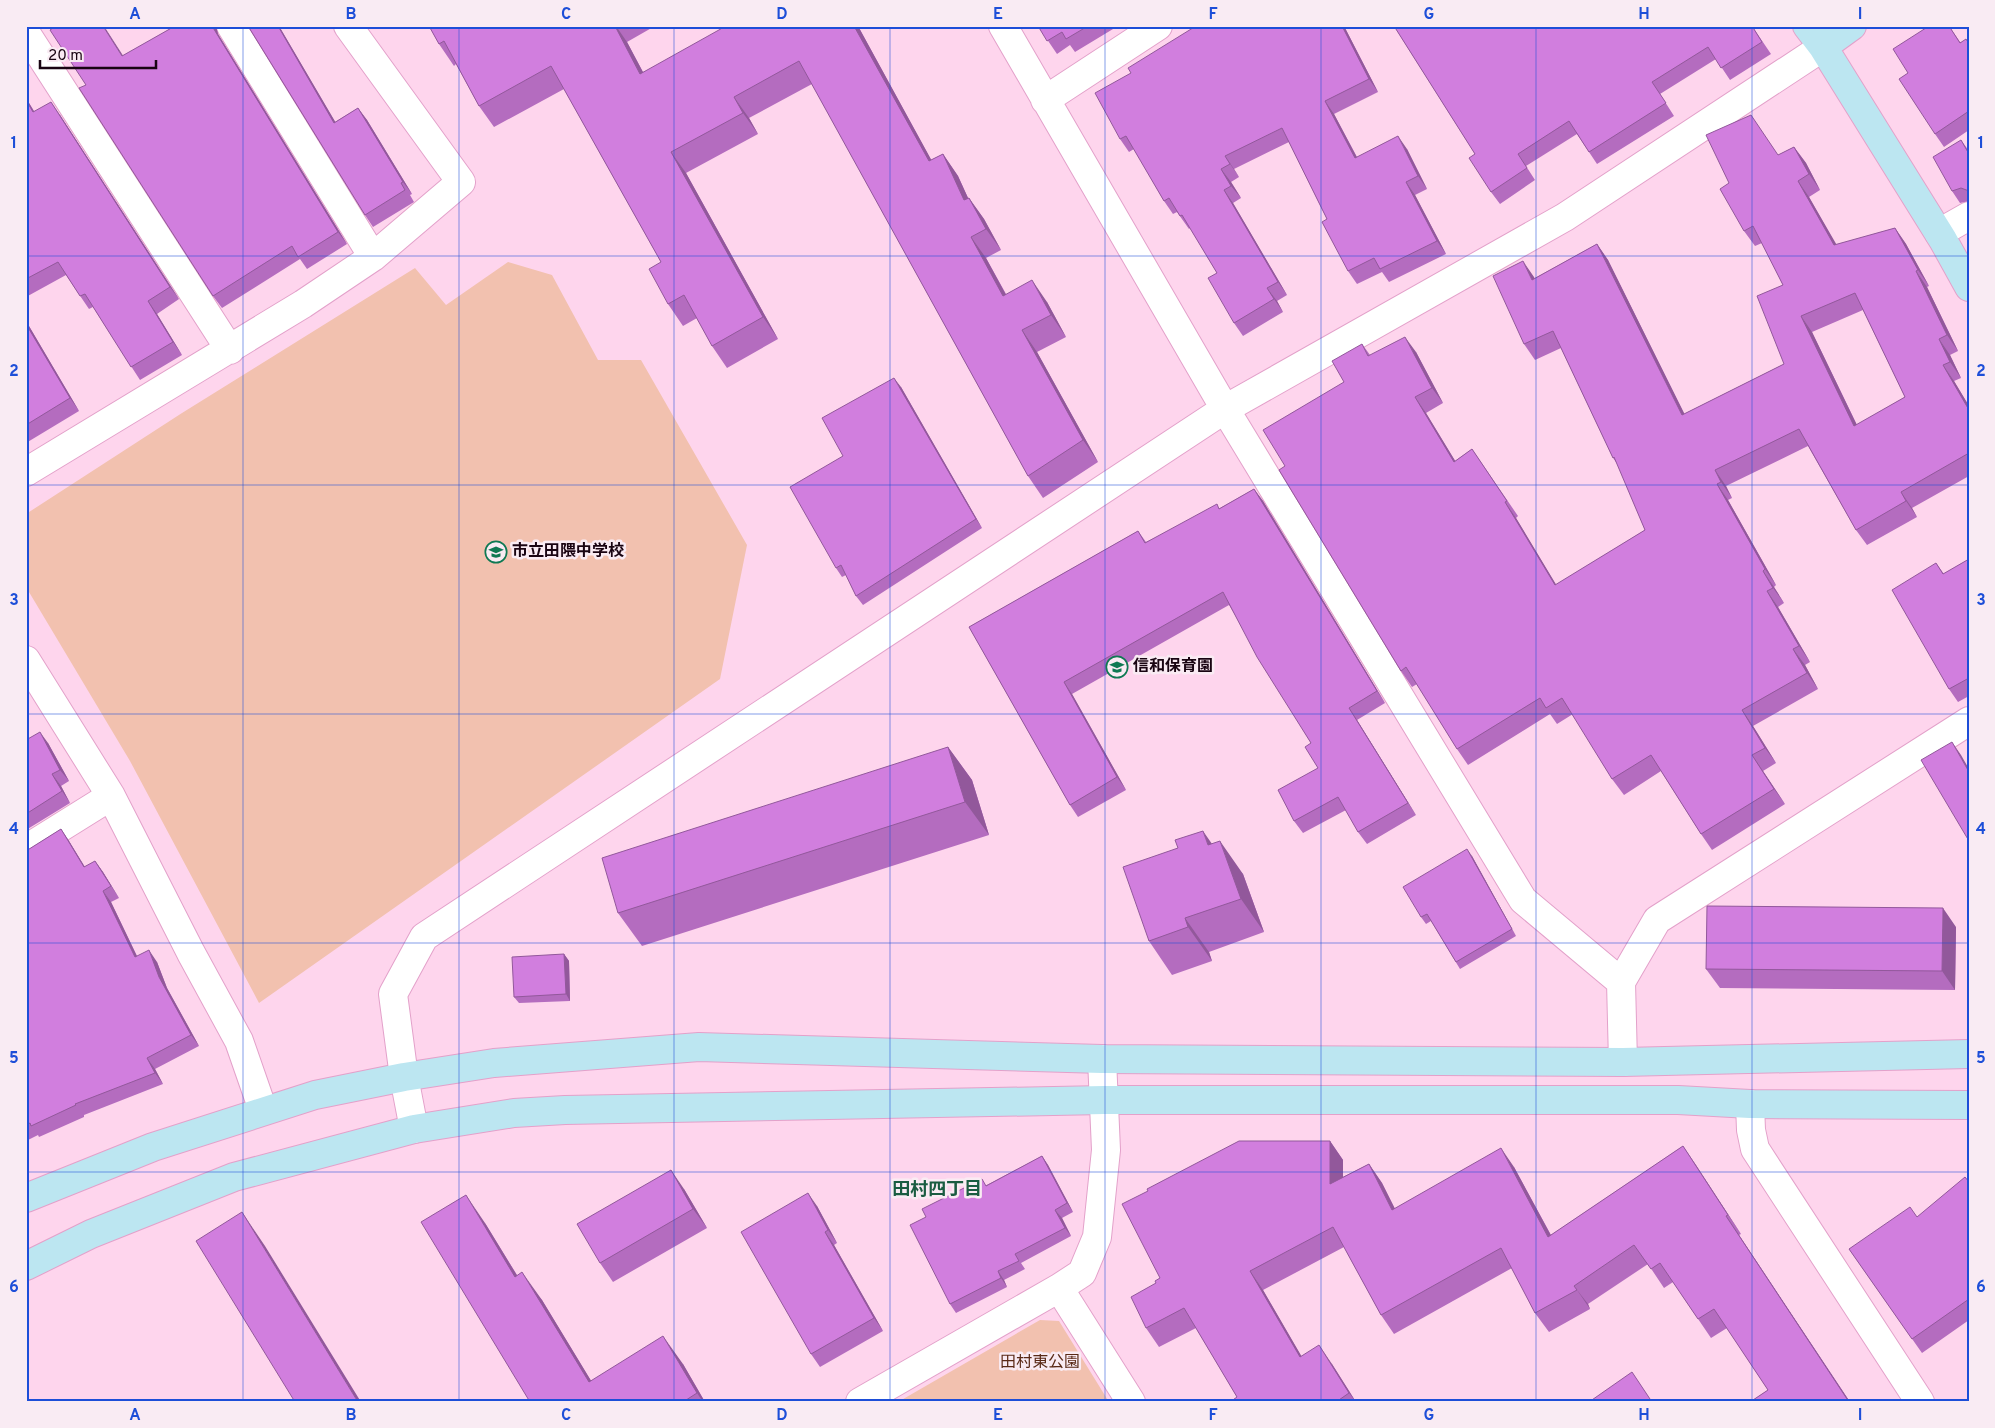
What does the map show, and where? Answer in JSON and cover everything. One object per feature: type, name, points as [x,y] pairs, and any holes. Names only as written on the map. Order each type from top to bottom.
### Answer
[{"type":"street","points":[[231,26],[373,257]]},
{"type":"street","points":[[26,472],[230,350],[373,257],[461,182],[348,26]]},
{"type":"street","points":[[1003,26],[1224,409],[1522,900],[1621,982]]},
{"type":"street","points":[[1046,100],[1158,26]]},
{"type":"street","points":[[414,1129],[404,1077],[393,994],[424,938],[1224,409],[1565,217],[1815,36],[1852,26]]},
{"type":"street","points":[[26,33],[230,350]]},
{"type":"street","points":[[1815,36],[1939,233],[1969,287]]},
{"type":"street","points":[[1939,233],[1969,216]]},
{"type":"street","points":[[26,660],[111,796],[191,953],[239,1041],[263,1110]]},
{"type":"street","points":[[1623,1062],[1621,982],[1657,920],[1969,721]]},
{"type":"street","points":[[26,849],[111,796]]},
{"type":"street","points":[[26,1198],[153,1147],[263,1110],[315,1095],[404,1077],[494,1063],[699,1047],[1102,1059],[1623,1062],[1969,1054]]},
{"type":"street","points":[[860,1402],[1082,1273],[1097,1237],[1106,1150],[1102,1059]]},
{"type":"street","points":[[26,1266],[91,1234],[234,1177],[414,1129],[514,1113],[565,1110],[1104,1100],[1678,1100],[1750,1104],[1969,1105]]},
{"type":"street","points":[[1750,1104],[1751,1130],[1755,1150],[1920,1402]]},
{"type":"street","points":[[1058,1288],[1131,1402]]},
{"type":"green space","points":[[508,262],[552,275],[598,360],[641,360],[747,545],[720,679],[259,1003],[130,761],[26,587],[26,514],[182,413],[415,268],[446,305]]},
{"type":"green space","name":"田村東公園","points":[[1040,1320],[1059,1321],[1109,1402],[898,1402]]},
{"type":"building","points":[[56,26],[103,26],[122,56],[175,26],[212,26],[338,232],[298,257],[292,246],[213,296],[79,88],[86,85],[50,30]]},
{"type":"building","points":[[248,26],[278,26],[334,123],[358,108],[403,182],[401,183],[405,190],[365,215]]},
{"type":"building","points":[[429,26],[615,26],[640,74],[726,26],[854,26],[929,161],[943,154],[964,200],[969,198],[986,229],[971,237],[1003,296],[1032,280],[1051,315],[1022,330],[1083,440],[1028,476],[799,61],[734,97],[743,113],[671,152],[763,317],[712,346],[684,295],[668,304],[649,269],[661,262],[551,66],[479,106],[444,41],[439,44]]},
{"type":"building","points":[[1038,26],[1088,26],[1066,39],[1062,32],[1047,41]]},
{"type":"building","points":[[1196,26],[1342,26],[1369,79],[1325,101],[1355,158],[1398,136],[1418,176],[1406,182],[1437,241],[1380,269],[1374,258],[1348,271],[1322,222],[1327,219],[1282,128],[1225,156],[1230,164],[1221,169],[1231,186],[1224,190],[1278,282],[1267,288],[1274,299],[1234,323],[1208,278],[1217,273],[1182,215],[1180,216],[1169,198],[1164,201],[1126,136],[1120,139],[1095,93],[1131,73],[1128,68]]},
{"type":"building","points":[[1394,26],[1752,26],[1762,42],[1721,68],[1708,47],[1652,82],[1666,103],[1589,152],[1569,121],[1518,154],[1527,168],[1491,192],[1469,158],[1475,154]]},
{"type":"building","points":[[1929,26],[1949,26],[1960,43],[1966,39],[1969,44],[1969,111],[1935,134],[1899,79],[1908,73],[1893,49]]},
{"type":"building","points":[[26,100],[33,112],[51,102],[170,287],[148,301],[173,342],[131,367],[85,294],[80,296],[58,262],[26,279]]},
{"type":"building","points":[[1751,115],[1778,155],[1794,147],[1809,174],[1798,181],[1834,245],[1895,228],[1918,270],[1916,271],[1947,335],[1939,339],[1950,362],[1943,365],[1969,410],[1969,453],[1901,492],[1906,501],[1856,530],[1799,429],[1715,470],[1721,482],[1717,484],[1765,569],[1763,571],[1773,588],[1767,591],[1799,646],[1793,649],[1807,673],[1742,710],[1765,748],[1752,755],[1774,789],[1701,834],[1651,755],[1612,779],[1562,698],[1546,708],[1540,698],[1457,749],[1406,667],[1401,671],[1279,470],[1285,466],[1263,430],[1344,382],[1332,361],[1362,344],[1368,356],[1405,337],[1432,388],[1415,397],[1454,462],[1472,449],[1507,501],[1505,502],[1555,585],[1645,530],[1614,457],[1553,331],[1524,344],[1493,276],[1523,261],[1532,280],[1597,244],[1682,415],[1784,364],[1757,296],[1783,285],[1753,226],[1744,231],[1720,189],[1729,183],[1706,135]],"holes":[[[1855,293],[1905,397],[1854,426],[1801,316]]]},
{"type":"building","points":[[1961,140],[1969,154],[1969,191],[1961,188],[1952,191],[1933,157]]},
{"type":"building","points":[[26,324],[70,398],[26,425]]},
{"type":"building","points":[[894,378],[976,519],[856,596],[841,565],[836,568],[790,487],[843,456],[822,418]]},
{"type":"building","points":[[1254,489],[1377,691],[1349,708],[1408,803],[1358,832],[1338,797],[1294,821],[1278,790],[1318,768],[1305,747],[1311,743],[1257,657],[1223,592],[1064,682],[1117,777],[1070,805],[969,627],[1138,531],[1145,543],[1217,504],[1219,509]]},
{"type":"building","points":[[1969,559],[1969,678],[1949,689],[1892,590],[1936,563],[1943,574]]},
{"type":"building","points":[[40,732],[60,770],[52,774],[62,791],[26,814],[26,740]]},
{"type":"building","points":[[1952,742],[1969,772],[1969,841],[1921,760]]},
{"type":"building","points":[[948,747],[965,802],[618,913],[602,858]]},
{"type":"building","points":[[61,829],[84,867],[95,861],[111,886],[103,891],[135,957],[149,950],[159,977],[191,1035],[147,1058],[155,1073],[75,1104],[31,1126],[30,1123],[26,1125],[26,851]]},
{"type":"building","points":[[1203,831],[1208,845],[1220,841],[1241,899],[1185,918],[1188,927],[1149,941],[1123,867],[1178,848],[1175,840]]},
{"type":"building","points":[[1467,849],[1512,929],[1456,962],[1427,914],[1421,917],[1403,887]]},
{"type":"building","points":[[1707,906],[1943,908],[1942,971],[1706,969]]},
{"type":"building","points":[[564,954],[566,994],[514,997],[512,957]]},
{"type":"building","points":[[1239,1141],[1330,1141],[1330,1184],[1369,1164],[1392,1210],[1501,1148],[1548,1237],[1683,1146],[1728,1215],[1726,1216],[1849,1402],[1750,1402],[1768,1390],[1714,1309],[1698,1319],[1660,1263],[1651,1269],[1634,1245],[1574,1286],[1577,1290],[1535,1313],[1501,1248],[1381,1315],[1333,1227],[1250,1271],[1300,1357],[1319,1345],[1349,1393],[1336,1402],[1230,1402],[1237,1397],[1184,1308],[1146,1328],[1131,1297],[1156,1283],[1155,1281],[1160,1278],[1122,1204]]},
{"type":"building","points":[[1042,1156],[1067,1203],[1055,1210],[1065,1228],[1015,1254],[1019,1261],[998,1271],[1001,1278],[950,1304],[910,1225],[926,1217],[922,1209],[982,1179],[986,1186]]},
{"type":"building","points":[[671,1170],[693,1209],[600,1263],[577,1224]]},
{"type":"building","points":[[1965,1177],[1969,1182],[1969,1299],[1912,1339],[1849,1249],[1910,1207],[1917,1217]]},
{"type":"building","points":[[808,1193],[828,1230],[825,1232],[874,1318],[811,1354],[741,1232]]},
{"type":"building","points":[[466,1195],[515,1277],[522,1272],[589,1382],[663,1336],[697,1393],[683,1402],[530,1402],[421,1222]]},
{"type":"building","points":[[242,1212],[358,1402],[295,1402],[196,1241]]},
{"type":"building","points":[[1632,1372],[1652,1402],[1589,1402]]},
{"type":"place","name":"市立田隈中学校","points":[[496,552]]},
{"type":"place","name":"信和保育園","points":[[1117,667]]},
{"type":"district","name":"田村四丁目","points":[[937,1190]]}]
